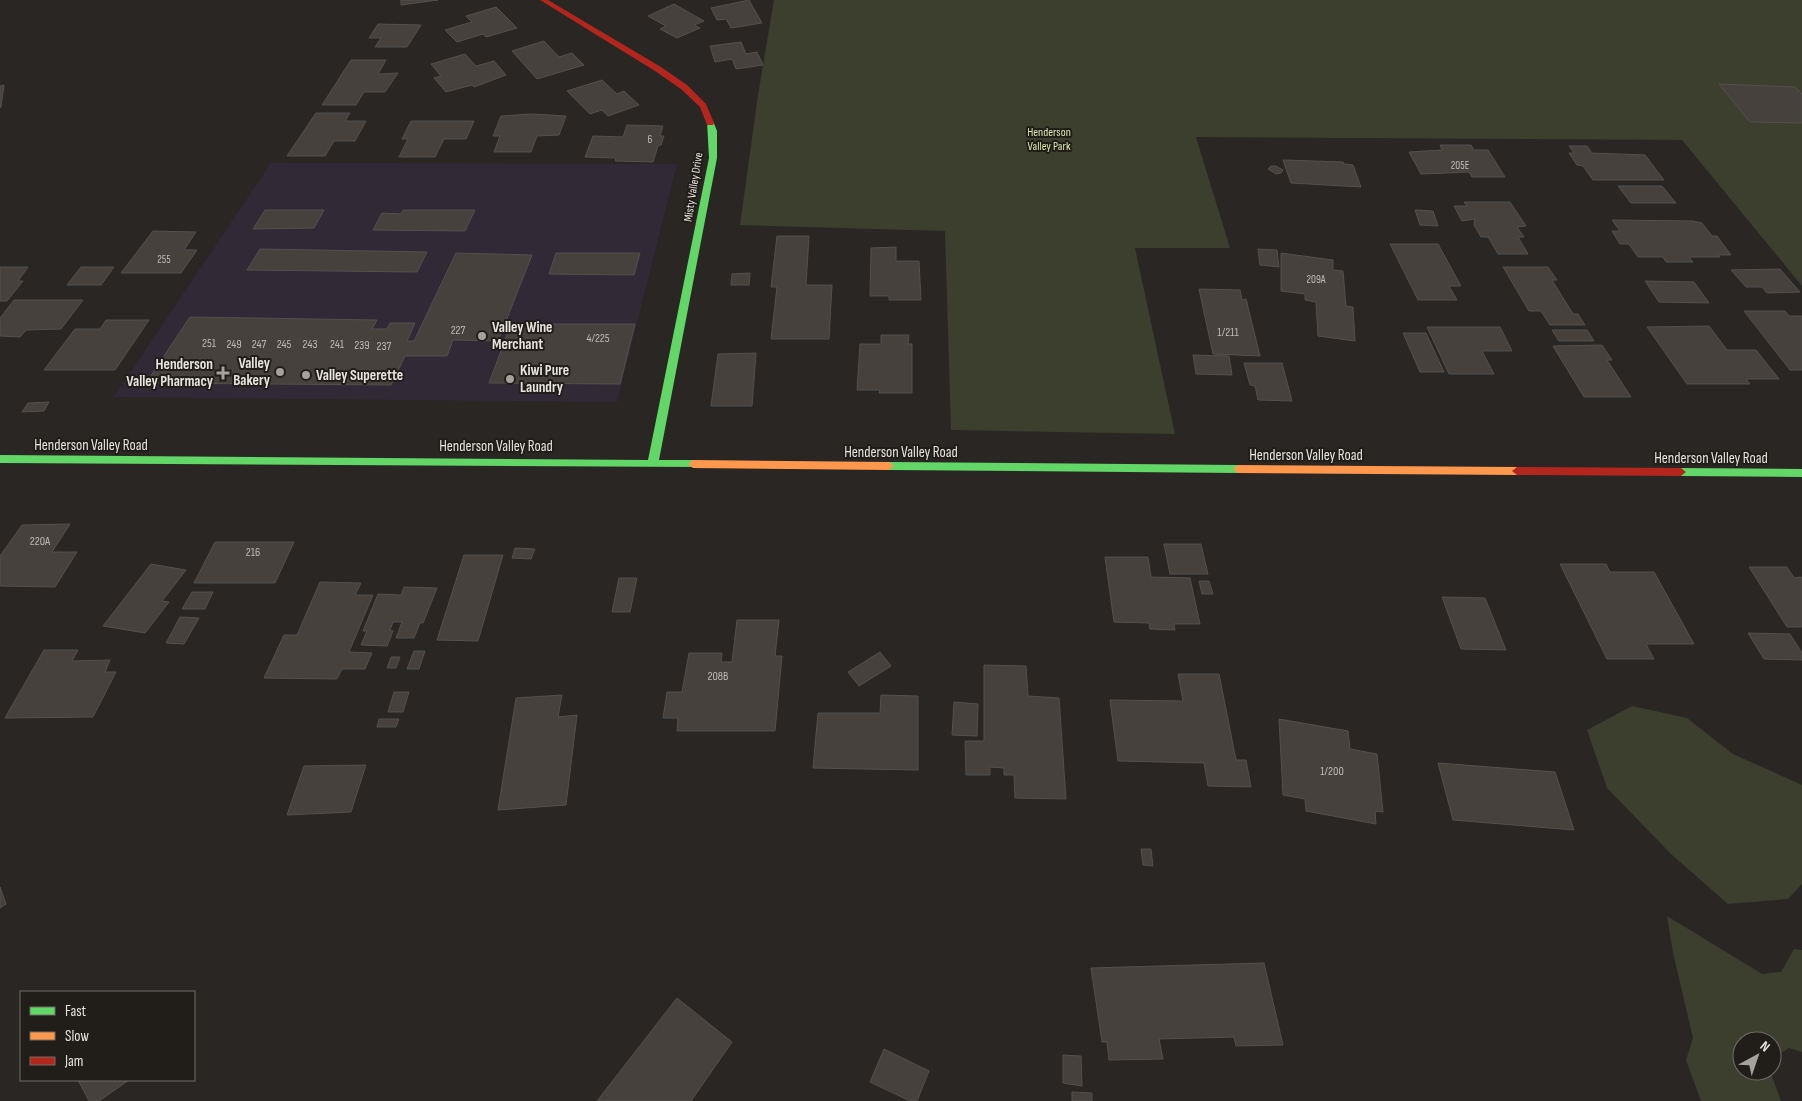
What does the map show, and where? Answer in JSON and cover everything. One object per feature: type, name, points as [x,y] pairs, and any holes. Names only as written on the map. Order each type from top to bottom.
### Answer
[{"type":"street","name":"Misty Valley Drive","points":[[543,0],[658,69],[684,87],[703,106],[713,131],[713,158],[653,462]]},
{"type":"street","name":"Henderson Valley Road","points":[[0,459],[653,462],[732,466],[1802,473]]},
{"type":"shaded area","points":[[271,163],[677,164],[617,402],[114,397]]},
{"type":"green space","name":"Henderson Valley Park","points":[[774,0],[1802,0],[1802,286],[1682,140],[1196,137],[1230,248],[1135,248],[1175,434],[951,430],[945,231],[740,225],[758,95]]},
{"type":"green space","points":[[1632,706],[1687,718],[1733,754],[1802,785],[1802,884],[1788,899],[1728,904],[1671,854],[1607,788],[1587,730]]},
{"type":"green space","points":[[1667,916],[1762,974],[1781,972],[1794,949],[1802,950],[1802,1052],[1789,1048],[1782,1053],[1782,1031],[1732,1031],[1732,1081],[1774,1081],[1781,1101],[1701,1101],[1686,1060],[1693,1038],[1673,953]]},
{"type":"building","points":[[401,0],[438,0],[401,5]]},
{"type":"building","points":[[749,0],[762,23],[731,28],[726,19],[717,20],[711,8]]},
{"type":"building","points":[[674,4],[704,21],[694,25],[700,28],[677,38],[660,29],[666,26],[648,16]]},
{"type":"building","points":[[496,7],[517,28],[486,37],[483,34],[457,42],[445,30],[472,22],[466,16]]},
{"type":"building","points":[[378,24],[421,25],[407,47],[375,47],[381,38],[369,38]]},
{"type":"building","points":[[544,41],[559,57],[572,53],[584,65],[537,79],[512,51]]},
{"type":"building","points":[[741,42],[746,54],[757,52],[763,65],[736,69],[732,59],[715,62],[710,46]]},
{"type":"building","points":[[465,54],[476,66],[494,61],[506,75],[474,87],[472,85],[446,92],[434,78],[441,76],[431,64]]},
{"type":"building","points":[[351,60],[386,60],[378,74],[398,73],[385,92],[364,92],[356,105],[322,105]]},
{"type":"building","points":[[602,80],[617,94],[624,91],[639,105],[608,116],[602,110],[590,114],[567,91]]},
{"type":"building","points":[[1719,84],[1795,87],[1802,94],[1802,123],[1750,122]]},
{"type":"building","points":[[4,85],[1,107],[0,108],[0,86]]},
{"type":"building","points":[[316,113],[350,113],[345,121],[366,121],[355,141],[334,141],[325,156],[287,156]]},
{"type":"building","points":[[531,114],[566,116],[559,135],[537,136],[531,152],[494,152],[500,136],[493,136],[501,116]]},
{"type":"building","points":[[411,121],[474,121],[466,139],[444,139],[435,157],[399,157],[408,139],[402,139]]},
{"type":"building","points":[[627,125],[663,126],[660,136],[664,136],[661,145],[658,146],[653,162],[615,161],[616,158],[585,157],[593,136],[623,137]]},
{"type":"building","points":[[1440,145],[1471,145],[1474,150],[1488,150],[1505,177],[1472,177],[1469,172],[1421,174],[1409,152],[1442,150]]},
{"type":"building","points":[[1569,146],[1587,146],[1592,153],[1645,155],[1664,180],[1593,180],[1583,166],[1577,165],[1569,153],[1574,153]]},
{"type":"building","points":[[1283,160],[1343,162],[1344,164],[1353,165],[1361,187],[1291,183]]},
{"type":"building","points":[[1271,166],[1276,166],[1283,170],[1281,173],[1276,174],[1268,169]]},
{"type":"building","points":[[1618,186],[1662,186],[1676,203],[1631,203]]},
{"type":"building","points":[[1464,202],[1510,202],[1526,226],[1517,227],[1524,237],[1518,237],[1528,254],[1498,254],[1488,237],[1481,237],[1474,225],[1475,219],[1462,221],[1454,206],[1467,206]]},
{"type":"building","points":[[265,210],[324,210],[314,228],[253,229]]},
{"type":"building","points":[[403,210],[475,210],[465,231],[373,230],[382,213],[401,214]]},
{"type":"building","points":[[1415,210],[1433,211],[1438,226],[1420,225]]},
{"type":"building","points":[[1612,220],[1693,221],[1702,223],[1712,236],[1717,236],[1731,255],[1689,257],[1693,262],[1666,262],[1663,257],[1638,257],[1629,244],[1620,244],[1612,231],[1620,231]]},
{"type":"building","points":[[153,231],[196,232],[184,250],[197,250],[181,273],[121,273]]},
{"type":"building","points":[[777,236],[809,236],[806,285],[832,285],[829,339],[771,339],[777,287],[771,287]]},
{"type":"building","points":[[1390,244],[1438,244],[1461,286],[1449,286],[1457,300],[1418,300]]},
{"type":"building","points":[[896,247],[896,261],[919,261],[921,300],[889,300],[889,296],[870,296],[871,248]]},
{"type":"building","points":[[260,249],[427,252],[417,272],[247,270]]},
{"type":"building","points":[[1258,249],[1277,250],[1279,267],[1260,265]]},
{"type":"building","points":[[456,253],[532,255],[498,341],[453,340],[447,356],[405,356],[391,385],[146,383],[190,317],[377,320],[372,329],[387,329],[390,323],[415,323],[407,341],[414,341]]},
{"type":"building","points":[[556,253],[640,253],[634,275],[549,274]]},
{"type":"building","points":[[1281,253],[1333,260],[1333,270],[1343,271],[1346,306],[1353,307],[1355,341],[1318,336],[1316,302],[1305,300],[1305,294],[1281,291]]},
{"type":"building","points":[[0,267],[28,267],[18,281],[23,281],[7,301],[0,301]]},
{"type":"building","points":[[81,267],[114,267],[101,285],[67,285]]},
{"type":"building","points":[[1503,267],[1548,267],[1557,280],[1552,280],[1573,314],[1578,314],[1585,325],[1550,325],[1541,311],[1529,311]]},
{"type":"building","points":[[1780,269],[1800,292],[1767,293],[1762,287],[1746,287],[1731,270]]},
{"type":"building","points":[[750,273],[749,285],[731,285],[732,274]]},
{"type":"building","points":[[1645,281],[1694,282],[1709,303],[1659,302]]},
{"type":"building","points":[[1199,289],[1240,290],[1242,300],[1246,299],[1260,356],[1213,354]]},
{"type":"building","points":[[14,300],[83,300],[61,329],[26,330],[20,337],[0,336],[0,318]]},
{"type":"building","points":[[1744,311],[1785,311],[1789,316],[1802,316],[1802,370],[1790,370]]},
{"type":"building","points":[[106,320],[149,320],[115,370],[44,370],[75,329],[100,329]]},
{"type":"building","points":[[511,324],[635,324],[620,384],[489,383]]},
{"type":"building","points":[[1709,326],[1727,350],[1756,350],[1779,379],[1746,379],[1750,384],[1687,384],[1647,327]]},
{"type":"building","points":[[1427,327],[1500,327],[1512,351],[1482,351],[1494,374],[1449,374]]},
{"type":"building","points":[[1552,330],[1587,330],[1594,341],[1559,341]]},
{"type":"building","points":[[1403,333],[1426,333],[1444,372],[1420,372]]},
{"type":"building","points":[[881,335],[909,335],[908,344],[912,344],[912,393],[879,393],[880,390],[857,390],[860,344],[881,344]]},
{"type":"building","points":[[1602,345],[1612,360],[1607,360],[1631,397],[1584,397],[1553,346]]},
{"type":"building","points":[[756,353],[752,406],[711,406],[718,354]]},
{"type":"building","points":[[1193,355],[1229,356],[1232,375],[1196,374]]},
{"type":"building","points":[[1244,363],[1282,363],[1292,401],[1258,400],[1255,386],[1250,385]]},
{"type":"building","points":[[49,402],[44,411],[22,412],[28,403]]},
{"type":"building","points":[[70,524],[52,552],[77,552],[55,587],[0,586],[0,556],[22,525]]},
{"type":"building","points":[[215,542],[294,542],[275,583],[194,583]]},
{"type":"building","points":[[1164,544],[1201,544],[1208,574],[1170,574]]},
{"type":"building","points":[[515,548],[535,549],[531,559],[512,558]]},
{"type":"building","points":[[464,555],[503,555],[478,641],[437,640]]},
{"type":"building","points":[[1105,557],[1148,557],[1151,577],[1190,578],[1200,624],[1174,624],[1175,630],[1150,629],[1149,623],[1114,622]]},
{"type":"building","points":[[151,564],[186,570],[162,601],[169,602],[145,633],[103,626]]},
{"type":"building","points":[[1560,564],[1606,564],[1610,572],[1654,572],[1694,644],[1646,644],[1654,659],[1607,659]]},
{"type":"building","points":[[1749,567],[1787,567],[1794,578],[1802,577],[1802,627],[1787,627]]},
{"type":"building","points":[[619,578],[637,578],[630,612],[612,612]]},
{"type":"building","points":[[1199,581],[1209,581],[1213,594],[1202,594]]},
{"type":"building","points":[[320,582],[361,583],[355,595],[373,595],[349,652],[372,653],[365,669],[342,669],[337,679],[264,678],[284,635],[297,635]]},
{"type":"building","points":[[404,587],[437,588],[423,623],[420,623],[414,638],[396,638],[402,622],[393,622],[390,630],[393,631],[387,646],[361,645],[367,631],[363,631],[378,594],[401,595]]},
{"type":"building","points":[[192,592],[213,592],[205,609],[182,609]]},
{"type":"building","points":[[1442,597],[1485,598],[1506,650],[1461,649]]},
{"type":"building","points":[[180,617],[199,618],[184,644],[166,643]]},
{"type":"building","points":[[737,620],[779,620],[775,656],[782,656],[775,731],[677,731],[678,718],[663,718],[667,692],[682,692],[689,653],[722,653],[721,662],[732,662]]},
{"type":"building","points":[[1748,633],[1790,634],[1802,653],[1802,660],[1764,659]]},
{"type":"building","points":[[44,650],[78,650],[72,661],[110,660],[105,672],[116,672],[93,717],[5,718]]},
{"type":"building","points":[[414,651],[425,651],[419,669],[407,669]]},
{"type":"building","points":[[880,652],[891,666],[859,686],[848,672]]},
{"type":"building","points":[[391,657],[400,657],[396,668],[387,668]]},
{"type":"building","points":[[984,665],[1026,666],[1028,696],[1059,698],[1066,799],[1015,798],[1014,775],[1004,775],[1004,768],[990,767],[990,775],[966,775],[965,741],[984,741]]},
{"type":"building","points":[[1178,674],[1219,674],[1236,760],[1246,760],[1251,787],[1208,786],[1204,763],[1118,761],[1110,700],[1183,701]]},
{"type":"building","points":[[394,692],[409,692],[403,712],[388,712]]},
{"type":"building","points":[[562,695],[558,717],[577,715],[566,805],[498,810],[516,698]]},
{"type":"building","points":[[881,695],[918,696],[918,770],[813,768],[818,713],[880,713]]},
{"type":"building","points":[[954,702],[978,704],[977,736],[952,735]]},
{"type":"building","points":[[379,719],[399,719],[396,727],[377,727]]},
{"type":"building","points":[[1279,719],[1348,731],[1350,749],[1377,754],[1383,812],[1375,811],[1376,824],[1306,811],[1305,799],[1283,795]]},
{"type":"building","points":[[1438,763],[1555,772],[1574,830],[1453,820]]},
{"type":"building","points":[[366,765],[351,812],[287,815],[304,766]]},
{"type":"building","points":[[1141,849],[1151,849],[1153,866],[1143,865]]},
{"type":"building","points":[[0,887],[6,904],[0,908]]},
{"type":"building","points":[[1264,963],[1283,1045],[1236,1046],[1234,1037],[1159,1039],[1163,1059],[1109,1060],[1107,1042],[1102,1042],[1091,968]]},
{"type":"building","points":[[677,998],[732,1042],[691,1101],[597,1101]]},
{"type":"building","points":[[884,1049],[929,1071],[917,1101],[910,1101],[870,1082]]},
{"type":"building","points":[[1063,1055],[1081,1056],[1082,1086],[1063,1083]]},
{"type":"building","points":[[79,1081],[128,1081],[99,1101],[89,1101]]},
{"type":"building","points":[[1072,1092],[1092,1093],[1092,1101],[1072,1101]]},
{"type":"traffic: fast","points":[[653,462],[713,158],[713,131],[710,123]]},
{"type":"traffic: fast","points":[[0,459],[693,464]]},
{"type":"traffic: fast","points":[[889,466],[1238,469]]},
{"type":"traffic: fast","points":[[1681,472],[1802,473]]},
{"type":"traffic: slow","points":[[693,464],[889,466]]},
{"type":"traffic: slow","points":[[1238,469],[1517,471]]},
{"type":"traffic: jam","points":[[543,0],[658,69],[684,87],[703,106],[710,123]]},
{"type":"traffic: jam","points":[[1517,471],[1681,472]]},
{"type":"place","name":"Valley Wine Merchant","points":[[482,336]]},
{"type":"place","name":"Valley Bakery","points":[[280,372]]},
{"type":"place","name":"Henderson Valley Pharmacy","points":[[223,373]]},
{"type":"place","name":"Valley Superette","points":[[306,375]]},
{"type":"place","name":"Kiwi Pure Laundry","points":[[510,379]]}]
